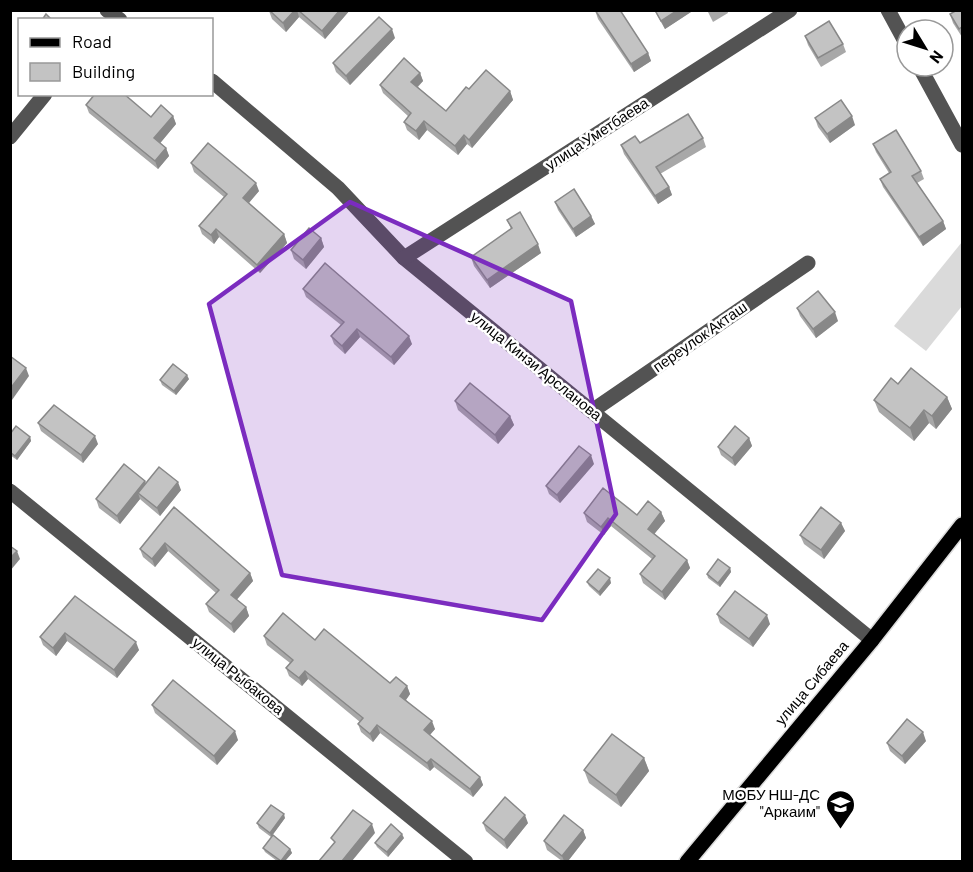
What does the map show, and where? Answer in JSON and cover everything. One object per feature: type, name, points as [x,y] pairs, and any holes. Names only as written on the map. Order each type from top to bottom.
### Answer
[{"type":"main road","name":"улица Сибаева","points":[[687,861],[872,640],[963,525]]},
{"type":"street","name":"улица Уметбаева","points":[[404,258],[790,10]]},
{"type":"street","points":[[926,78],[963,145]]},
{"type":"street","name":"улица Кинзи Арсланова","points":[[213,82],[338,188],[404,258],[872,640]]},
{"type":"street","points":[[10,137],[43,96]]},
{"type":"street","name":"переулок Акташ","points":[[592,411],[808,262]]},
{"type":"street","name":"улица Рыбакова","points":[[10,491],[466,861]]},
{"type":"highlighted area","points":[[350,202],[571,301],[616,514],[542,620],[282,575],[209,304]]},
{"type":"shaded area","points":[[962,242],[962,306],[926,351],[894,326]]},
{"type":"building","points":[[269,10],[295,10],[283,23]]},
{"type":"building","points":[[298,10],[340,10],[322,31]]},
{"type":"building","points":[[595,10],[620,10],[648,53],[631,64]]},
{"type":"building","points":[[655,10],[678,10],[661,21]]},
{"type":"building","points":[[963,10],[963,26],[959,29],[955,18],[950,14]]},
{"type":"building","points":[[379,17],[392,29],[346,76],[333,63]]},
{"type":"building","points":[[829,21],[843,44],[818,58],[805,36]]},
{"type":"building","points":[[404,58],[420,73],[411,82],[446,111],[466,87],[469,89],[486,70],[510,91],[469,140],[464,135],[455,146],[424,121],[416,131],[404,122],[411,113],[380,85]]},
{"type":"building","points":[[93,96],[126,96],[151,117],[161,105],[173,116],[154,138],[166,148],[155,161],[86,105]]},
{"type":"building","points":[[841,100],[852,116],[827,134],[815,118]]},
{"type":"building","points":[[688,114],[703,138],[656,167],[669,187],[655,196],[621,145],[635,136],[640,143]]},
{"type":"building","points":[[896,130],[921,171],[912,176],[943,221],[919,237],[880,179],[891,172],[873,144]]},
{"type":"building","points":[[208,143],[256,183],[243,198],[284,234],[257,265],[216,229],[211,235],[199,226],[227,194],[191,163]]},
{"type":"building","points":[[574,189],[591,216],[573,229],[555,202]]},
{"type":"building","points":[[520,212],[538,244],[487,280],[471,257],[512,228],[507,220]]},
{"type":"building","points":[[309,228],[321,238],[303,260],[291,250]]},
{"type":"building","points":[[325,263],[409,336],[391,357],[357,329],[342,346],[331,336],[344,322],[303,289]]},
{"type":"building","points":[[818,291],[835,312],[813,329],[797,308]]},
{"type":"building","points":[[10,356],[26,368],[10,389]]},
{"type":"building","points":[[173,364],[187,375],[174,391],[160,380]]},
{"type":"building","points":[[911,368],[947,397],[932,416],[924,410],[910,428],[874,400],[891,378],[898,384]]},
{"type":"building","points":[[470,383],[510,416],[495,435],[455,401]]},
{"type":"building","points":[[54,405],[95,436],[81,455],[38,423]]},
{"type":"building","points":[[16,426],[30,437],[15,456],[10,452],[10,434]]},
{"type":"building","points":[[735,426],[749,438],[732,458],[718,447]]},
{"type":"building","points":[[579,446],[591,455],[557,495],[546,486]]},
{"type":"building","points":[[124,464],[145,481],[117,516],[96,499]]},
{"type":"building","points":[[159,467],[178,482],[157,508],[138,493]]},
{"type":"building","points":[[603,488],[637,515],[648,501],[661,512],[648,529],[687,560],[662,592],[640,574],[655,556],[608,518],[601,527],[584,513]]},
{"type":"building","points":[[174,507],[250,573],[231,595],[246,607],[231,624],[206,604],[219,590],[165,543],[152,559],[140,549]]},
{"type":"building","points":[[821,507],[841,523],[821,550],[800,535]]},
{"type":"building","points":[[10,546],[17,551],[10,558]]},
{"type":"building","points":[[718,559],[730,568],[718,583],[707,574]]},
{"type":"building","points":[[598,569],[610,578],[599,592],[587,582]]},
{"type":"building","points":[[735,591],[767,615],[749,639],[717,614]]},
{"type":"building","points":[[75,596],[136,642],[114,670],[65,633],[53,648],[40,637]]},
{"type":"building","points":[[283,613],[315,640],[324,629],[390,683],[396,677],[407,686],[400,696],[432,721],[424,730],[480,777],[470,789],[431,759],[427,763],[377,725],[370,734],[358,724],[363,718],[305,671],[299,678],[286,668],[293,660],[264,636]]},
{"type":"building","points":[[173,680],[235,731],[214,756],[152,705]]},
{"type":"building","points":[[907,719],[923,732],[902,756],[887,743]]},
{"type":"building","points":[[612,734],[644,758],[616,795],[584,770]]},
{"type":"building","points":[[505,797],[525,815],[504,840],[483,823]]},
{"type":"building","points":[[271,805],[284,814],[270,833],[257,823]]},
{"type":"building","points":[[353,810],[372,824],[342,861],[319,861],[335,842],[331,838]]},
{"type":"building","points":[[564,815],[583,830],[562,856],[544,841]]},
{"type":"building","points":[[391,824],[402,834],[387,852],[375,843]]},
{"type":"building","points":[[273,835],[290,849],[281,861],[263,848]]},
{"type":"place","name":"МОБУ НШ-ДС \"Аркаим\"","points":[[841,830]]}]
